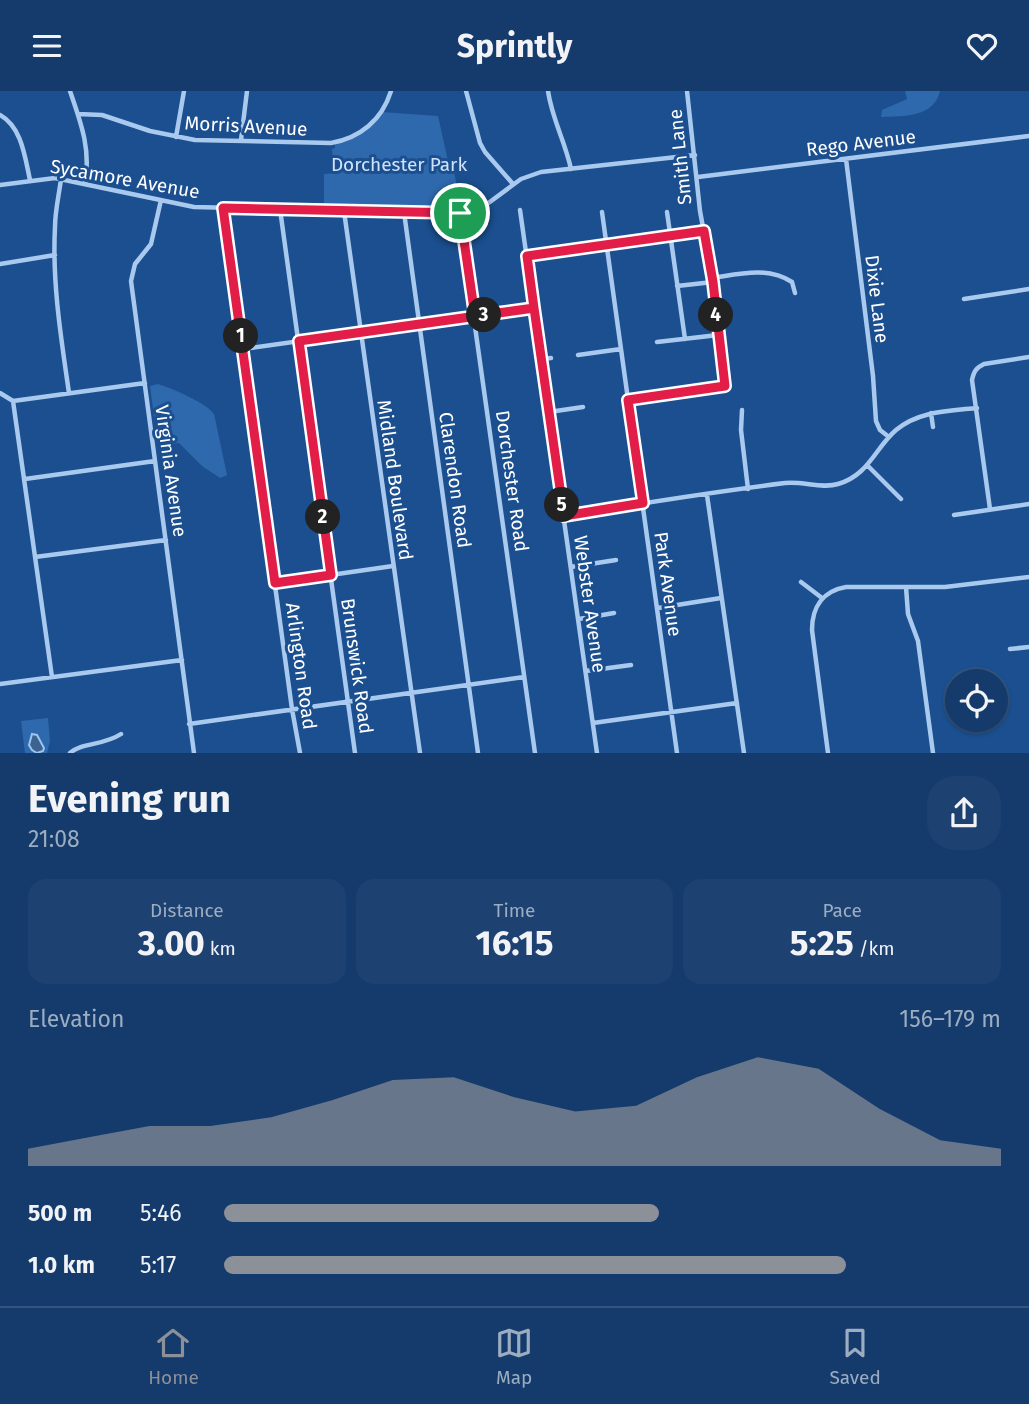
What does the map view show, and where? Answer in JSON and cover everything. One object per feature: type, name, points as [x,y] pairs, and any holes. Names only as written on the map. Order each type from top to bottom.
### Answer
[{"type":"street","points":[[70,91],[88,155],[85,183]]},
{"type":"street","points":[[176,137],[184,91]]},
{"type":"street","points":[[241,140],[247,91]]},
{"type":"street","name":"Morris Avenue","points":[[78,114],[102,115],[150,131],[195,140],[321,143],[349,139],[373,123],[385,106],[391,91]]},
{"type":"street","points":[[467,91],[480,143],[513,184]]},
{"type":"street","points":[[548,91],[553,119],[564,140],[571,169]]},
{"type":"street","name":"Smith Lane","points":[[628,400],[725,386],[687,91]]},
{"type":"street","points":[[0,115],[11,123],[17,132],[30,180]]},
{"type":"street","name":"Rego Avenue","points":[[698,177],[1029,136]]},
{"type":"street","name":"Sycamore Avenue","points":[[0,185],[61,179],[194,207],[460,213],[483,207],[513,184],[541,172],[695,155]]},
{"type":"street","name":"Dixie Lane","points":[[846,159],[873,376],[876,421],[880,430],[889,437]]},
{"type":"street","points":[[61,179],[55,228],[55,255],[59,322],[69,393]]},
{"type":"street","name":"Virginia Avenue","points":[[161,200],[151,244],[135,264],[131,281],[194,753]]},
{"type":"street","name":"Arlington Road","points":[[223,208],[300,753]]},
{"type":"street","name":"Brunswick Road","points":[[280,209],[355,753]]},
{"type":"street","name":"Webster Avenue","points":[[520,210],[597,753]]},
{"type":"street","name":"Midland Boulevard","points":[[344,211],[420,753]]},
{"type":"street","name":"Clarendon Road","points":[[404,212],[478,753]]},
{"type":"street","name":"Park Avenue","points":[[602,212],[677,753]]},
{"type":"street","points":[[667,212],[685,339]]},
{"type":"street","name":"Dorchester Road","points":[[460,213],[535,753]]},
{"type":"street","points":[[527,256],[704,231]]},
{"type":"street","points":[[0,264],[55,255]]},
{"type":"street","points":[[677,286],[752,272],[772,274],[792,282],[795,293]]},
{"type":"street","points":[[964,299],[1029,289]]},
{"type":"street","points":[[243,349],[534,308]]},
{"type":"street","points":[[657,342],[718,335]]},
{"type":"street","points":[[578,355],[621,349]]},
{"type":"street","points":[[990,509],[972,380],[977,367],[997,361],[1029,357]]},
{"type":"street","points":[[542,359],[551,358]]},
{"type":"street","points":[[0,393],[13,401],[145,383]]},
{"type":"street","points":[[13,401],[52,677]]},
{"type":"street","points":[[549,412],[583,407]]},
{"type":"street","points":[[564,516],[791,482],[836,485],[868,466],[889,437],[905,424],[931,413],[977,408]]},
{"type":"street","points":[[742,410],[741,430],[748,488]]},
{"type":"street","points":[[931,413],[933,427]]},
{"type":"street","points":[[25,479],[155,461]]},
{"type":"street","points":[[868,466],[901,499]]},
{"type":"street","points":[[707,495],[744,753]]},
{"type":"street","points":[[954,515],[1029,504]]},
{"type":"street","points":[[35,557],[166,540]]},
{"type":"street","points":[[572,567],[616,560]]},
{"type":"street","points":[[275,583],[393,566]]},
{"type":"street","points":[[828,753],[812,630],[813,614],[822,598],[841,588],[945,587],[1029,577]]},
{"type":"street","points":[[802,582],[822,598]]},
{"type":"street","points":[[906,587],[906,603],[918,641],[933,753]]},
{"type":"street","points":[[658,608],[722,598]]},
{"type":"street","points":[[579,619],[614,613]]},
{"type":"street","points":[[1010,649],[1029,647]]},
{"type":"street","points":[[0,684],[181,660]]},
{"type":"street","points":[[586,671],[631,665]]},
{"type":"street","points":[[189,725],[524,677]]},
{"type":"street","points":[[593,723],[737,703]]},
{"type":"street","points":[[70,753],[78,747],[109,742],[121,734]]},
{"type":"green space","points":[[905,91],[940,91],[937,100],[924,111],[881,117],[882,110],[907,99]]},
{"type":"green space","name":"Dorchester Park","points":[[381,112],[438,116],[448,161],[453,167],[459,213],[324,210],[324,174],[334,173],[332,149],[335,148],[335,143],[356,137]]},
{"type":"green space","points":[[158,384],[197,401],[214,414],[227,475],[220,478],[202,466],[179,443],[158,446],[150,386]]},
{"type":"green space","points":[[48,718],[50,741],[47,753],[25,753],[21,721]]},
{"type":"shaded area","points":[[32,734],[37,735],[43,751],[37,753],[32,750],[29,745]]},
{"type":"route","points":[[460,213],[223,208],[275,583],[331,575],[299,341],[534,308],[527,256],[704,231],[725,386],[628,400],[643,503],[564,516],[534,308],[475,316],[460,213]]}]
